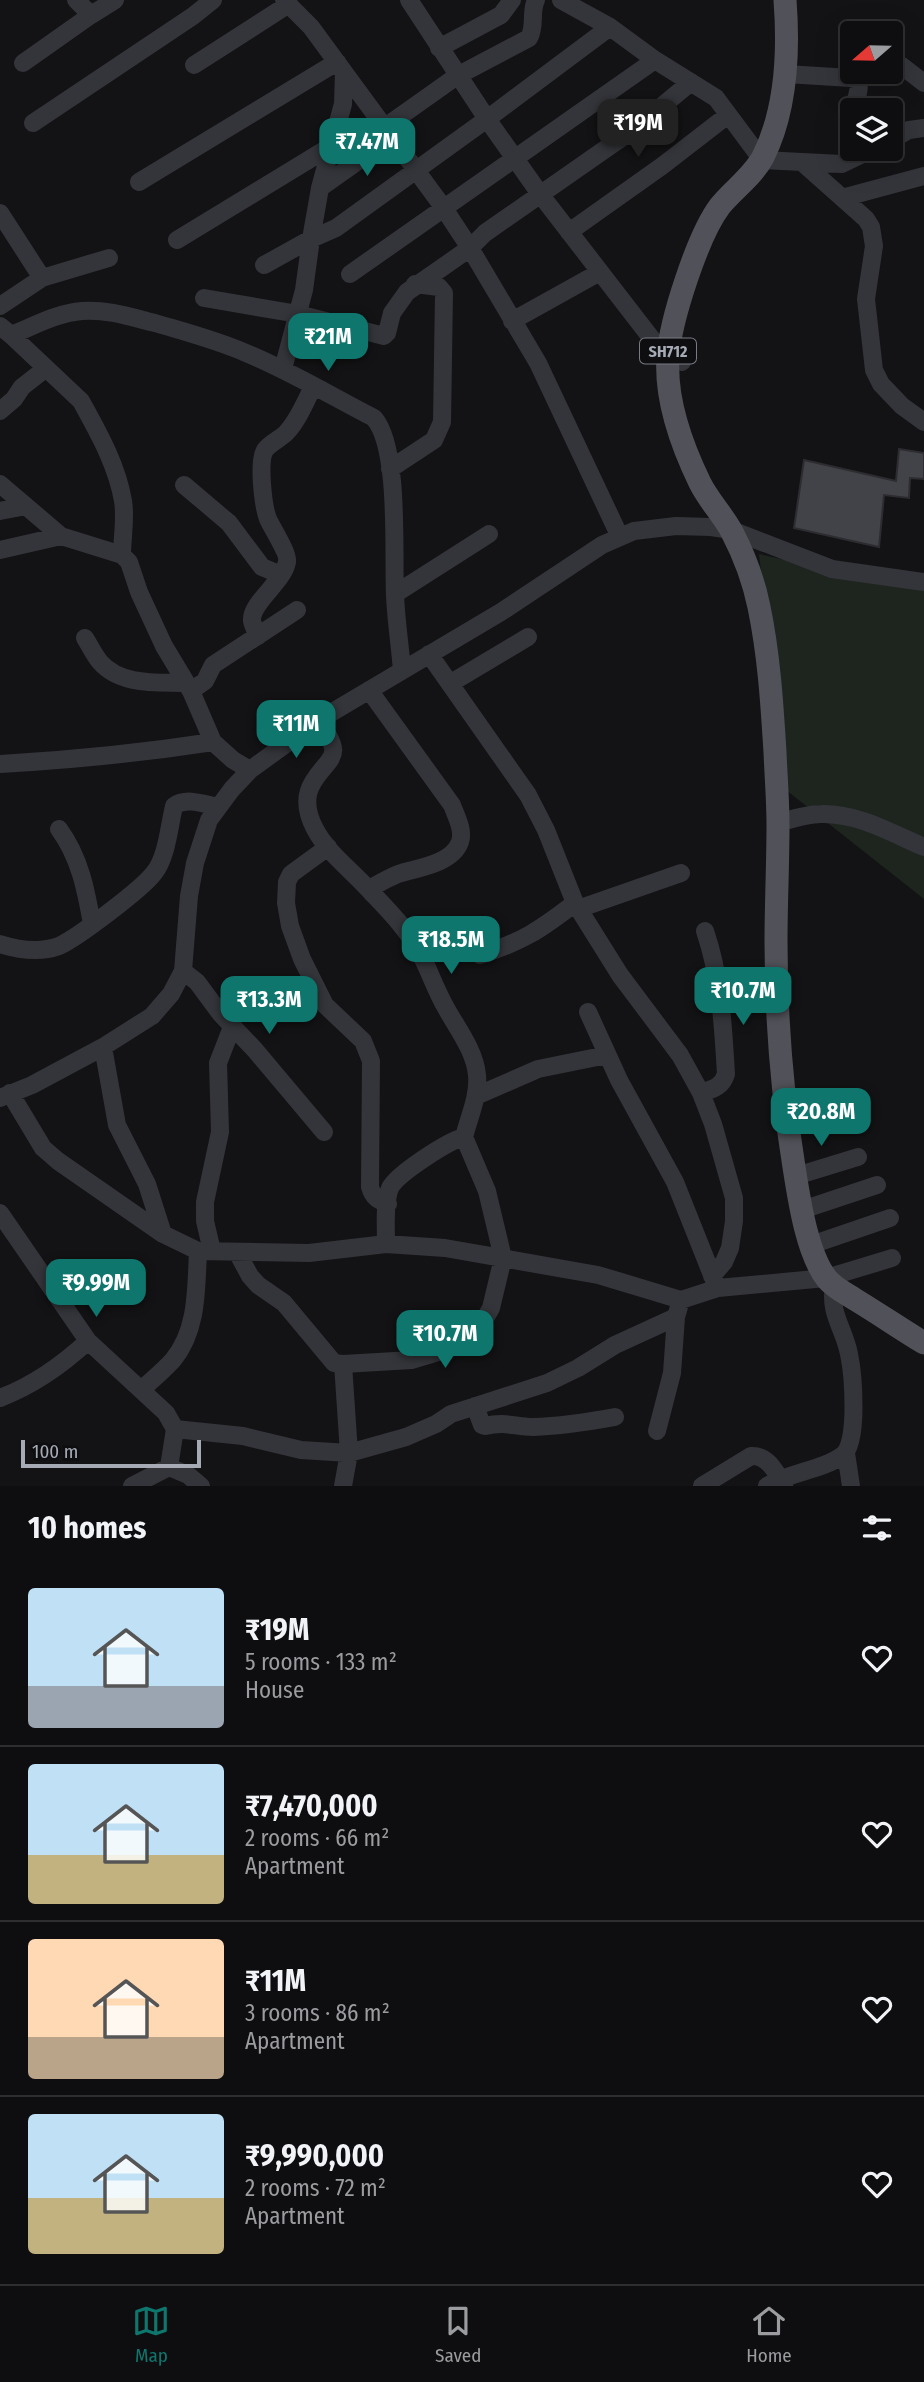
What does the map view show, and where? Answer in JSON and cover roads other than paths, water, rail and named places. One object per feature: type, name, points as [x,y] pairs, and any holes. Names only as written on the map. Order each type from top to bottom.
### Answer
[{"type":"main road","name":"SH712","points":[[785,0],[786,74],[776,124],[762,160],[721,205],[699,248],[683,291],[670,397],[682,440],[701,485],[724,521],[750,576],[763,627],[770,675],[779,823],[776,944],[778,1028],[786,1118],[811,1245],[830,1282]]},
{"type":"main road","points":[[830,1282],[924,1343]]},
{"type":"street","points":[[76,0],[91,15]]},
{"type":"street","points":[[23,63],[115,0]]},
{"type":"street","points":[[33,122],[214,0]]},
{"type":"street","points":[[409,0],[457,76],[540,194],[655,343],[675,359]]},
{"type":"street","points":[[439,48],[501,15],[512,0]]},
{"type":"street","points":[[320,188],[457,76],[529,38],[536,0]]},
{"type":"street","points":[[561,0],[610,27],[655,60],[716,98],[762,160],[842,164],[847,161]]},
{"type":"street","points":[[194,65],[286,2],[311,27],[470,248],[538,363],[620,537]]},
{"type":"street","points":[[264,264],[335,228],[487,120],[610,27]]},
{"type":"street","points":[[350,274],[514,156],[655,60]]},
{"type":"street","points":[[283,369],[298,314],[320,188],[343,104],[340,67]]},
{"type":"street","points":[[139,182],[340,67]]},
{"type":"street","points":[[903,67],[924,83]]},
{"type":"street","points":[[786,74],[858,80],[860,89],[857,98]]},
{"type":"street","points":[[204,298],[298,314],[384,336],[398,302],[415,285],[636,127],[691,82]]},
{"type":"street","points":[[569,232],[729,115]]},
{"type":"street","points":[[903,133],[924,128]]},
{"type":"street","points":[[177,240],[333,145]]},
{"type":"street","points":[[803,163],[866,219],[873,235],[873,263],[866,299],[877,378],[902,406],[924,422]]},
{"type":"street","points":[[842,198],[924,176]]},
{"type":"street","points":[[0,213],[42,278]]},
{"type":"street","points":[[0,306],[42,278],[109,258]]},
{"type":"street","points":[[512,321],[600,272]]},
{"type":"street","points":[[390,469],[434,440],[442,422],[444,293],[439,287],[415,285]]},
{"type":"street","points":[[122,555],[124,503],[115,470],[81,401],[6,331],[80,311],[104,311],[199,336],[283,369],[374,418],[382,433],[390,469],[395,593],[402,671]]},
{"type":"street","points":[[0,411],[14,399],[22,387],[45,369]]},
{"type":"street","points":[[258,636],[252,622],[253,615],[278,582],[287,563],[287,556],[266,512],[261,462],[264,451],[286,433],[296,420],[313,387]]},
{"type":"street","points":[[0,484],[61,536],[122,555],[129,562],[163,646],[188,687],[213,742],[233,760],[250,770]]},
{"type":"street","points":[[184,485],[229,523],[262,567],[281,575]]},
{"type":"street","points":[[0,511],[26,506]]},
{"type":"street","points":[[678,1308],[598,1275],[445,1248],[386,1244],[309,1253],[205,1251],[163,1234],[58,1161],[43,1148],[3,1095],[32,1085],[103,1047],[152,1017],[171,994],[183,971],[189,896],[195,863],[209,820],[250,770],[319,720],[501,612],[602,545],[634,531],[724,521],[832,569],[924,582]]},
{"type":"street","points":[[395,593],[489,534]]},
{"type":"street","points":[[0,550],[61,536]]},
{"type":"street","points":[[85,638],[101,664],[123,678],[188,687],[205,681],[213,665],[297,610]]},
{"type":"street","points":[[451,683],[528,637]]},
{"type":"street","points":[[175,1429],[243,1436],[300,1450],[349,1453],[406,1437],[451,1414],[547,1383],[579,1368],[678,1308],[715,1282],[730,1248],[734,1198],[713,1124],[701,1093],[680,1055],[620,975],[576,906],[547,830],[528,795],[429,654]]},
{"type":"street","points":[[369,690],[452,805],[460,824],[461,840],[443,859],[396,875],[369,889]]},
{"type":"street","points":[[237,1252],[258,1285],[284,1303],[334,1363],[343,1364],[412,1360],[442,1351],[469,1337],[491,1308],[503,1258],[487,1191],[464,1137],[476,1096],[477,1074],[472,1056],[420,952],[369,889],[328,847],[313,827],[309,816],[307,797],[311,782],[333,754],[334,746],[319,720]]},
{"type":"street","points":[[0,764],[78,759],[213,742]]},
{"type":"street","points":[[0,944],[16,949],[39,950],[59,946],[92,924],[154,873],[162,858],[174,806],[186,801],[218,807]]},
{"type":"street","points":[[779,823],[808,815],[846,816],[924,847]]},
{"type":"street","points":[[60,829],[69,842],[84,878],[92,924]]},
{"type":"street","points":[[328,847],[291,874],[287,882],[286,903],[290,926],[302,959],[325,1004],[363,1041],[371,1061],[370,1187],[373,1195],[387,1204]]},
{"type":"street","points":[[480,955],[512,945],[576,906],[681,873]]},
{"type":"street","points":[[701,1093],[724,1083],[726,1074],[718,977],[705,931]]},
{"type":"street","points":[[183,971],[197,982],[232,1027],[255,1050],[324,1132]]},
{"type":"street","points":[[588,1012],[607,1055],[675,1182],[715,1282]]},
{"type":"street","points":[[141,1390],[174,1359],[191,1324],[205,1251],[205,1202],[220,1132],[218,1063],[232,1027]]},
{"type":"street","points":[[103,1047],[117,1125],[148,1184],[163,1234]]},
{"type":"street","points":[[476,1096],[538,1069],[607,1055]]},
{"type":"street","points":[[386,1244],[389,1191],[398,1178],[464,1137]]},
{"type":"street","points":[[796,1176],[858,1157]]},
{"type":"street","points":[[802,1210],[877,1185]]},
{"type":"street","points":[[0,1213],[88,1341],[166,1413],[175,1429],[169,1467]]},
{"type":"street","points":[[811,1245],[890,1218]]},
{"type":"street","points":[[715,1282],[830,1282],[892,1258]]},
{"type":"street","points":[[830,1282],[833,1308],[846,1343],[852,1374],[852,1432],[846,1452],[851,1486]]},
{"type":"street","points":[[657,1431],[673,1373],[678,1308]]},
{"type":"street","points":[[0,1398],[18,1391],[62,1365],[88,1341]]},
{"type":"street","points":[[343,1364],[349,1453],[343,1486]]},
{"type":"street","points":[[475,1406],[482,1425],[485,1426],[508,1423],[529,1427],[549,1426],[615,1417]]},
{"type":"street","points":[[702,1486],[751,1456],[765,1458],[777,1483],[846,1452]]},
{"type":"street","points":[[132,1486],[169,1467]]},
{"type":"street","points":[[169,1467],[188,1475],[201,1486]]}]
